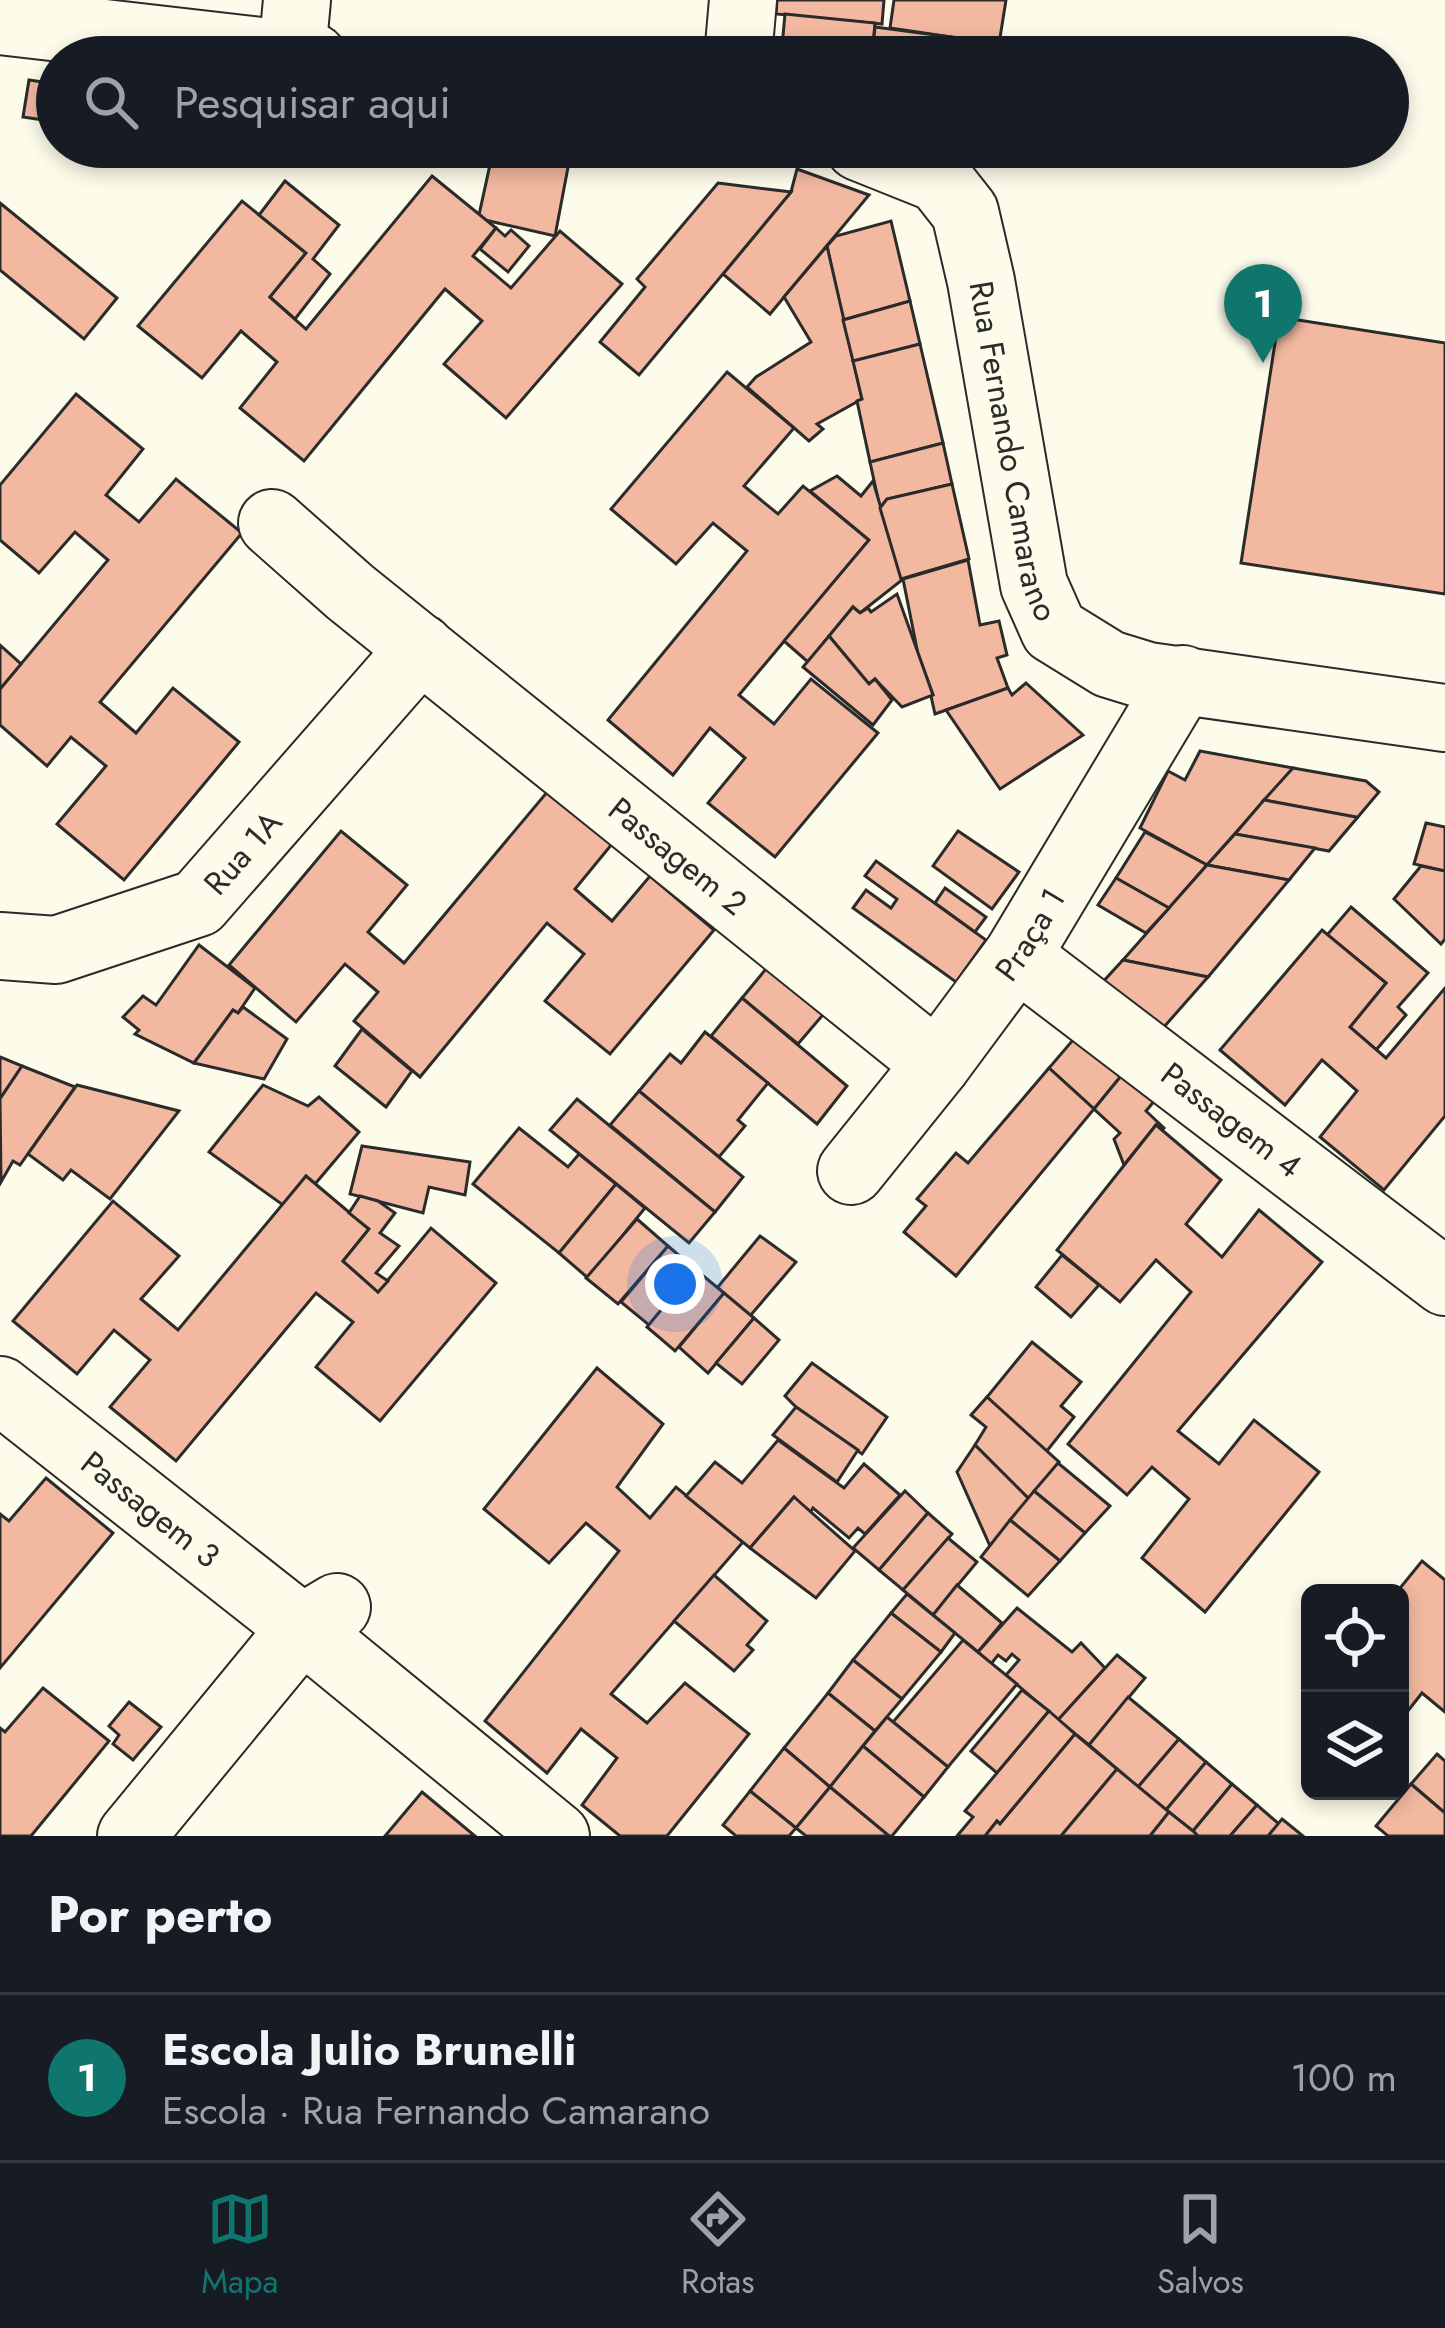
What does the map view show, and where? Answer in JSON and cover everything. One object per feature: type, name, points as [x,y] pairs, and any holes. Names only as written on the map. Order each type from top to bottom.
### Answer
[{"type":"street","points":[[740,36],[743,0]]},
{"type":"street","points":[[0,21],[282,36]]},
{"type":"street","name":"Rua Fernando Camarano","points":[[912,168],[939,179],[965,212],[1034,585],[1054,630],[1108,664],[1148,676],[1445,718]]},
{"type":"street","name":"Passagem 2","points":[[272,523],[350,592],[937,1064]]},
{"type":"street","name":"Rua 1A","points":[[0,946],[56,950],[198,903],[421,648]]},
{"type":"street","name":"Praça 1","points":[[851,1171],[1017,956],[1183,680]]},
{"type":"street","name":"Passagem 4","points":[[1017,956],[1445,1282]]},
{"type":"street","name":"Passagem 3","points":[[0,1390],[321,1617],[556,1836]]},
{"type":"street","points":[[130,1836],[321,1617]]},
{"type":"building","points":[[777,0],[884,0],[882,24],[776,14]]},
{"type":"building","points":[[894,0],[1006,0],[1000,36],[944,36],[890,28]]},
{"type":"building","points":[[785,14],[875,23],[874,36],[783,36]]},
{"type":"building","points":[[875,27],[943,36],[874,36]]},
{"type":"building","points":[[29,80],[36,81],[36,119],[23,117]]},
{"type":"building","points":[[489,168],[568,168],[555,236],[479,215]]},
{"type":"building","points":[[797,169],[869,195],[770,314],[723,274],[791,192]]},
{"type":"building","points":[[432,176],[496,228],[473,256],[511,288],[560,231],[622,284],[506,418],[444,364],[482,321],[445,289],[304,461],[240,408],[277,362],[241,331],[202,378],[138,326],[242,201],[306,253],[270,297],[306,329]]},
{"type":"building","points":[[285,181],[339,225],[313,259],[330,274],[295,319],[270,297],[306,253],[259,215]]},
{"type":"building","points":[[718,183],[791,192],[639,375],[600,342],[645,287],[637,279]]},
{"type":"building","points":[[0,203],[117,298],[84,339],[0,270]]},
{"type":"building","points":[[891,221],[910,301],[843,320],[827,246],[836,236]]},
{"type":"building","points":[[496,228],[505,236],[511,230],[529,246],[508,272],[480,249]]},
{"type":"building","points":[[827,246],[862,399],[817,424],[823,429],[809,441],[747,387],[811,342],[784,297]]},
{"type":"building","points":[[910,301],[920,344],[853,361],[843,320]]},
{"type":"building","points":[[1279,317],[1445,343],[1445,594],[1241,563]]},
{"type":"building","points":[[920,344],[943,443],[870,462],[853,361]]},
{"type":"building","points":[[727,372],[794,428],[744,486],[778,514],[803,486],[869,540],[739,695],[774,724],[811,679],[878,733],[775,857],[708,803],[745,758],[710,728],[673,775],[608,720],[747,551],[713,523],[676,564],[611,509]]},
{"type":"building","points":[[76,394],[143,449],[106,495],[139,522],[176,479],[242,533],[100,702],[136,733],[173,688],[239,742],[124,880],[57,824],[106,766],[71,737],[47,766],[0,725],[0,689],[108,560],[75,532],[39,573],[0,540],[0,485]]},
{"type":"building","points":[[943,443],[952,484],[887,499],[880,508],[870,462]]},
{"type":"building","points":[[837,476],[861,496],[873,481],[902,580],[860,613],[853,607],[808,662],[784,641],[869,540],[810,491]]},
{"type":"building","points":[[952,484],[969,559],[901,579],[880,508],[887,499]]},
{"type":"building","points":[[968,560],[980,625],[999,621],[1007,655],[997,658],[1008,688],[935,714],[903,579]]},
{"type":"building","points":[[897,594],[933,695],[902,707],[875,679],[869,684],[829,636],[853,607],[860,613],[868,608],[871,612]]},
{"type":"building","points":[[829,636],[869,684],[875,679],[892,700],[873,725],[803,667]]},
{"type":"building","points":[[0,645],[21,664],[0,689]]},
{"type":"building","points":[[1026,683],[1083,735],[1000,789],[946,710],[1008,688],[1012,695]]},
{"type":"building","points":[[1200,751],[1293,768],[1207,865],[1140,828],[1168,771],[1185,780]]},
{"type":"building","points":[[1293,768],[1366,781],[1379,792],[1357,818],[1264,800]]},
{"type":"building","points":[[548,791],[612,844],[575,889],[612,921],[650,876],[714,930],[610,1054],[545,1001],[584,954],[547,923],[420,1077],[354,1021],[378,992],[345,964],[296,1022],[229,965],[341,831],[407,885],[368,932],[404,963]]},
{"type":"building","points":[[1264,800],[1357,818],[1329,851],[1235,834]]},
{"type":"building","points":[[1426,823],[1445,827],[1445,871],[1414,864]]},
{"type":"building","points":[[958,831],[1019,872],[992,909],[933,866]]},
{"type":"building","points":[[1145,832],[1207,865],[1169,908],[1116,878]]},
{"type":"building","points":[[1235,834],[1315,848],[1289,880],[1207,865]]},
{"type":"building","points":[[876,861],[986,940],[956,982],[853,908],[866,890],[891,908],[897,899],[865,876]]},
{"type":"building","points":[[1207,865],[1289,880],[1208,977],[1123,960]]},
{"type":"building","points":[[1421,866],[1445,871],[1445,939],[1441,944],[1394,899]]},
{"type":"building","points":[[1116,878],[1169,908],[1146,933],[1098,905]]},
{"type":"building","points":[[945,888],[986,917],[975,932],[935,903]]},
{"type":"building","points":[[1351,907],[1428,973],[1398,1007],[1406,1015],[1376,1050],[1350,1027],[1386,983],[1327,935]]},
{"type":"building","points":[[1322,930],[1386,983],[1350,1027],[1386,1058],[1445,988],[1445,1116],[1384,1190],[1320,1137],[1357,1091],[1322,1060],[1285,1105],[1220,1050]]},
{"type":"building","points":[[199,945],[255,988],[194,1063],[135,1034],[139,1030],[123,1017],[143,996],[156,1005]]},
{"type":"building","points":[[1123,960],[1208,977],[1156,1036],[1100,985]]},
{"type":"building","points":[[770,964],[827,1010],[798,1044],[742,998]]},
{"type":"building","points":[[742,998],[847,1086],[817,1124],[711,1036]]},
{"type":"building","points":[[243,1007],[287,1039],[264,1079],[194,1063],[233,1010],[238,1013]]},
{"type":"building","points":[[1090,1020],[1135,1059],[1094,1109],[1049,1068]]},
{"type":"building","points":[[362,1029],[412,1071],[386,1107],[335,1066]]},
{"type":"building","points":[[705,1032],[768,1083],[738,1120],[745,1126],[719,1157],[639,1091],[670,1054],[681,1063]]},
{"type":"building","points":[[0,1057],[22,1066],[0,1099]]},
{"type":"building","points":[[1135,1059],[1167,1086],[1146,1111],[1164,1128],[1156,1125],[1124,1165],[1114,1139],[1120,1133],[1094,1109]]},
{"type":"building","points":[[22,1066],[75,1087],[20,1165],[13,1161],[1,1182],[0,1099]]},
{"type":"building","points":[[1049,1068],[1094,1109],[956,1276],[904,1232],[926,1206],[917,1199],[956,1153],[968,1163]]},
{"type":"building","points":[[77,1085],[179,1111],[110,1199],[71,1170],[63,1180],[28,1154]]},
{"type":"building","points":[[263,1085],[308,1106],[319,1097],[359,1132],[315,1184],[306,1176],[283,1205],[209,1152]]},
{"type":"building","points":[[639,1091],[743,1177],[715,1212],[610,1125]]},
{"type":"building","points":[[577,1099],[715,1212],[689,1243],[550,1130]]},
{"type":"building","points":[[1156,1125],[1221,1180],[1186,1224],[1222,1257],[1259,1210],[1322,1262],[1178,1431],[1219,1464],[1254,1420],[1319,1472],[1205,1612],[1142,1558],[1189,1499],[1152,1467],[1127,1495],[1068,1444],[1191,1292],[1156,1260],[1120,1302],[1057,1250]]},
{"type":"building","points":[[519,1128],[568,1167],[579,1154],[616,1184],[559,1253],[473,1184]]},
{"type":"building","points":[[362,1146],[470,1162],[465,1195],[429,1187],[423,1213],[350,1194]]},
{"type":"building","points":[[306,1176],[369,1229],[343,1261],[378,1292],[431,1228],[496,1283],[380,1421],[316,1367],[353,1322],[316,1293],[176,1461],[110,1407],[150,1360],[114,1330],[77,1374],[13,1321],[113,1201],[179,1256],[141,1299],[178,1330]]},
{"type":"building","points":[[616,1184],[645,1208],[588,1278],[559,1253]]},
{"type":"building","points":[[360,1196],[395,1213],[380,1233],[399,1246],[376,1273],[388,1281],[378,1292],[343,1261],[369,1229],[349,1213]]},
{"type":"building","points":[[637,1219],[668,1246],[618,1304],[586,1278]]},
{"type":"building","points":[[760,1236],[796,1262],[750,1316],[717,1288]]},
{"type":"building","points":[[668,1246],[695,1269],[649,1325],[621,1302]]},
{"type":"building","points":[[1062,1255],[1099,1285],[1071,1317],[1036,1287]]},
{"type":"building","points":[[695,1269],[724,1293],[675,1351],[647,1327]]},
{"type":"building","points":[[724,1293],[754,1318],[708,1373],[679,1347]]},
{"type":"building","points":[[754,1318],[779,1340],[742,1384],[716,1363]]},
{"type":"building","points":[[1032,1342],[1081,1382],[1061,1406],[1074,1417],[1046,1452],[987,1397]]},
{"type":"building","points":[[812,1363],[887,1417],[862,1454],[785,1396]]},
{"type":"building","points":[[597,1368],[663,1424],[617,1487],[650,1518],[676,1487],[743,1542],[611,1694],[647,1723],[685,1683],[749,1734],[667,1836],[620,1836],[582,1805],[617,1758],[581,1729],[547,1773],[485,1721],[619,1551],[586,1523],[549,1563],[484,1509]]},
{"type":"building","points":[[987,1397],[1059,1462],[1029,1499],[975,1445],[986,1427],[971,1415]]},
{"type":"building","points":[[796,1407],[858,1450],[837,1482],[773,1435]]},
{"type":"building","points":[[778,1440],[844,1488],[864,1464],[900,1495],[865,1534],[858,1528],[849,1538],[794,1497],[750,1548],[686,1496],[715,1462],[742,1483]]},
{"type":"building","points":[[975,1445],[1029,1499],[990,1546],[957,1472]]},
{"type":"building","points":[[1058,1463],[1110,1506],[1085,1533],[1034,1491]]},
{"type":"building","points":[[46,1478],[113,1533],[0,1668],[0,1514],[9,1521]]},
{"type":"building","points":[[905,1491],[928,1513],[879,1570],[853,1548]]},
{"type":"building","points":[[1034,1491],[1085,1533],[1060,1561],[1010,1520]]},
{"type":"building","points":[[794,1497],[855,1551],[816,1598],[750,1548]]},
{"type":"building","points":[[928,1513],[952,1534],[903,1590],[879,1570]]},
{"type":"building","points":[[1010,1520],[1060,1561],[1028,1596],[981,1557]]},
{"type":"building","points":[[948,1538],[977,1562],[933,1615],[903,1590]]},
{"type":"building","points":[[1422,1561],[1445,1580],[1445,1712],[1422,1693],[1409,1710],[1409,1584],[1403,1584]]},
{"type":"building","points":[[714,1575],[767,1621],[747,1645],[753,1650],[734,1671],[674,1621]]},
{"type":"building","points":[[957,1585],[1002,1623],[978,1652],[933,1615]]},
{"type":"building","points":[[907,1594],[955,1633],[941,1652],[891,1613]]},
{"type":"building","points":[[1017,1608],[1072,1652],[1081,1643],[1105,1668],[1058,1720],[1006,1675],[1019,1660],[1012,1654],[1006,1661],[998,1655],[991,1664],[978,1652]]},
{"type":"building","points":[[891,1613],[941,1652],[902,1699],[853,1660]]},
{"type":"building","points":[[963,1640],[1017,1684],[948,1767],[893,1722]]},
{"type":"building","points":[[1117,1655],[1145,1678],[1089,1745],[1058,1720]]},
{"type":"building","points":[[853,1660],[902,1699],[875,1731],[828,1693]]},
{"type":"building","points":[[43,1688],[109,1741],[31,1836],[0,1836],[0,1728],[5,1732]]},
{"type":"building","points":[[1022,1690],[1049,1711],[997,1773],[971,1751]]},
{"type":"building","points":[[828,1693],[875,1731],[830,1787],[784,1748]]},
{"type":"building","points":[[1128,1697],[1179,1739],[1138,1787],[1089,1745]]},
{"type":"building","points":[[129,1702],[161,1727],[133,1760],[113,1744],[119,1735],[109,1726]]},
{"type":"building","points":[[1049,1711],[1075,1734],[1000,1824],[997,1821],[985,1836],[957,1836],[973,1817],[965,1811]]},
{"type":"building","points":[[887,1717],[948,1767],[924,1797],[863,1746]]},
{"type":"building","points":[[1075,1734],[1117,1769],[1061,1836],[985,1836],[997,1821],[1000,1824]]},
{"type":"building","points":[[1179,1739],[1206,1762],[1166,1810],[1138,1787]]},
{"type":"building","points":[[863,1746],[924,1797],[892,1836],[830,1787]]},
{"type":"building","points":[[784,1748],[830,1787],[796,1828],[750,1791]]},
{"type":"building","points":[[1437,1754],[1445,1761],[1445,1813],[1411,1784]]},
{"type":"building","points":[[1206,1762],[1232,1784],[1193,1831],[1166,1810]]},
{"type":"building","points":[[1117,1769],[1169,1812],[1150,1836],[1061,1836]]},
{"type":"building","points":[[1232,1784],[1257,1805],[1230,1836],[1198,1836],[1193,1831]]},
{"type":"building","points":[[1409,1786],[1445,1813],[1445,1836],[1388,1836],[1376,1826],[1398,1800],[1409,1800]]},
{"type":"building","points":[[830,1787],[889,1836],[806,1836],[796,1828]]},
{"type":"building","points":[[750,1791],[796,1828],[789,1836],[736,1836],[723,1825]]},
{"type":"building","points":[[422,1792],[475,1836],[385,1836]]},
{"type":"building","points":[[1257,1805],[1279,1824],[1268,1836],[1230,1836]]},
{"type":"building","points":[[1169,1812],[1193,1831],[1198,1836],[1150,1836]]},
{"type":"building","points":[[1282,1819],[1303,1836],[1268,1836]]},
{"type":"place","name":"Escola Julio Brunelli","points":[[1263,363]]}]
